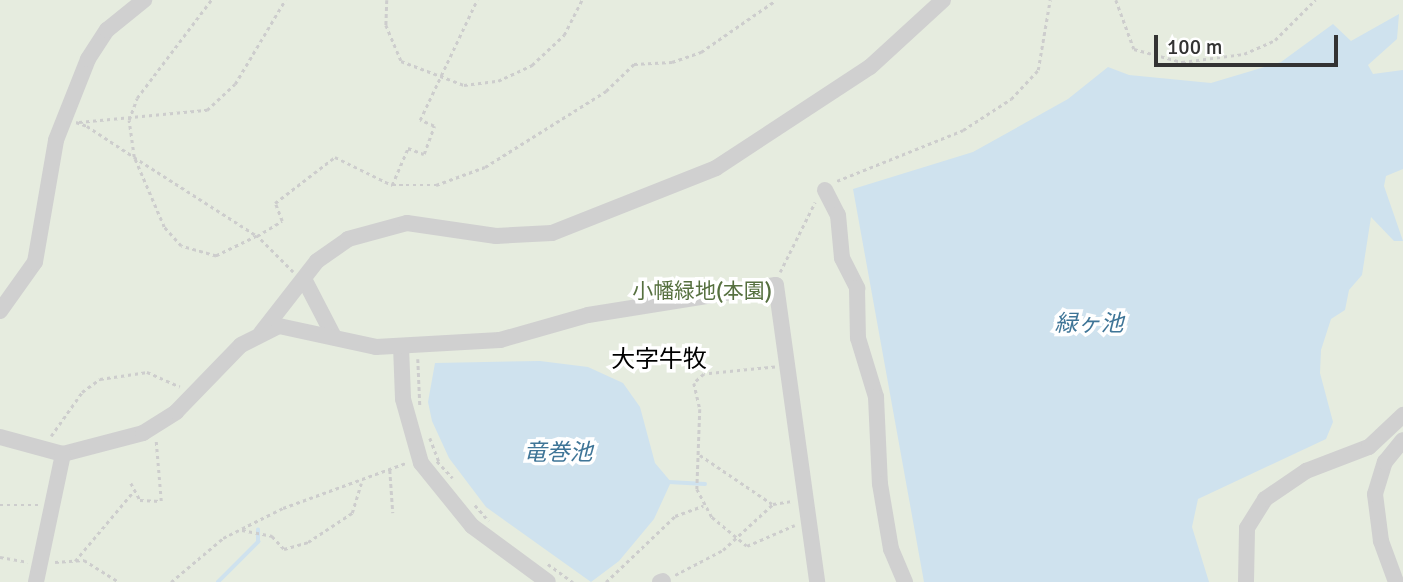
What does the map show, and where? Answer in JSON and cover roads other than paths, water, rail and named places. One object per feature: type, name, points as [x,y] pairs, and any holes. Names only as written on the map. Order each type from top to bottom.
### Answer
[{"type":"street","points":[[0,311],[35,262],[69,122],[88,59],[107,30],[144,0]]},
{"type":"street","points":[[0,438],[63,454],[155,428],[193,397],[226,359],[261,332],[304,279],[348,239],[407,223],[496,236],[552,233],[652,198],[716,168],[817,103],[914,31],[943,0]]},
{"type":"street","points":[[825,190],[838,215],[842,258],[857,288],[858,338],[876,397],[880,484],[891,549],[905,582]]},
{"type":"street","points":[[304,279],[333,335]]},
{"type":"street","points":[[261,332],[279,327],[333,335],[376,347],[500,340],[588,315],[776,285],[812,523],[817,582]]},
{"type":"street","points":[[409,345],[403,399],[427,462],[472,526],[548,582]]},
{"type":"street","points":[[1246,582],[1247,528],[1265,499],[1306,471],[1369,447],[1403,415]]},
{"type":"street","points":[[1396,582],[1381,541],[1375,494],[1385,462],[1403,440]]},
{"type":"street","points":[[36,582],[48,507],[63,454]]},
{"type":"water","name":"緑ヶ池","points":[[1399,14],[1397,39],[1368,65],[1373,74],[1403,70],[1403,169],[1386,176],[1384,186],[1403,241],[1394,241],[1371,217],[1362,275],[1349,290],[1345,310],[1331,319],[1321,350],[1320,373],[1333,422],[1326,439],[1198,499],[1192,527],[1209,582],[924,582],[853,189],[973,152],[1068,99],[1108,67],[1129,75],[1211,83],[1281,62],[1333,24],[1351,41]]},
{"type":"water","name":"竜巻池","points":[[540,361],[588,367],[623,383],[640,407],[655,463],[671,482],[654,519],[619,561],[591,582],[486,507],[449,458],[432,421],[428,402],[435,363]]},
{"type":"waterway","points":[[669,482],[705,484]]},
{"type":"waterway","points":[[218,582],[258,542],[258,530]]},
{"type":"district","name":"大字牛牧","points":[[659,360]]},
{"type":"park label","name":"小幡緑地(本園)","points":[[702,291]]}]
